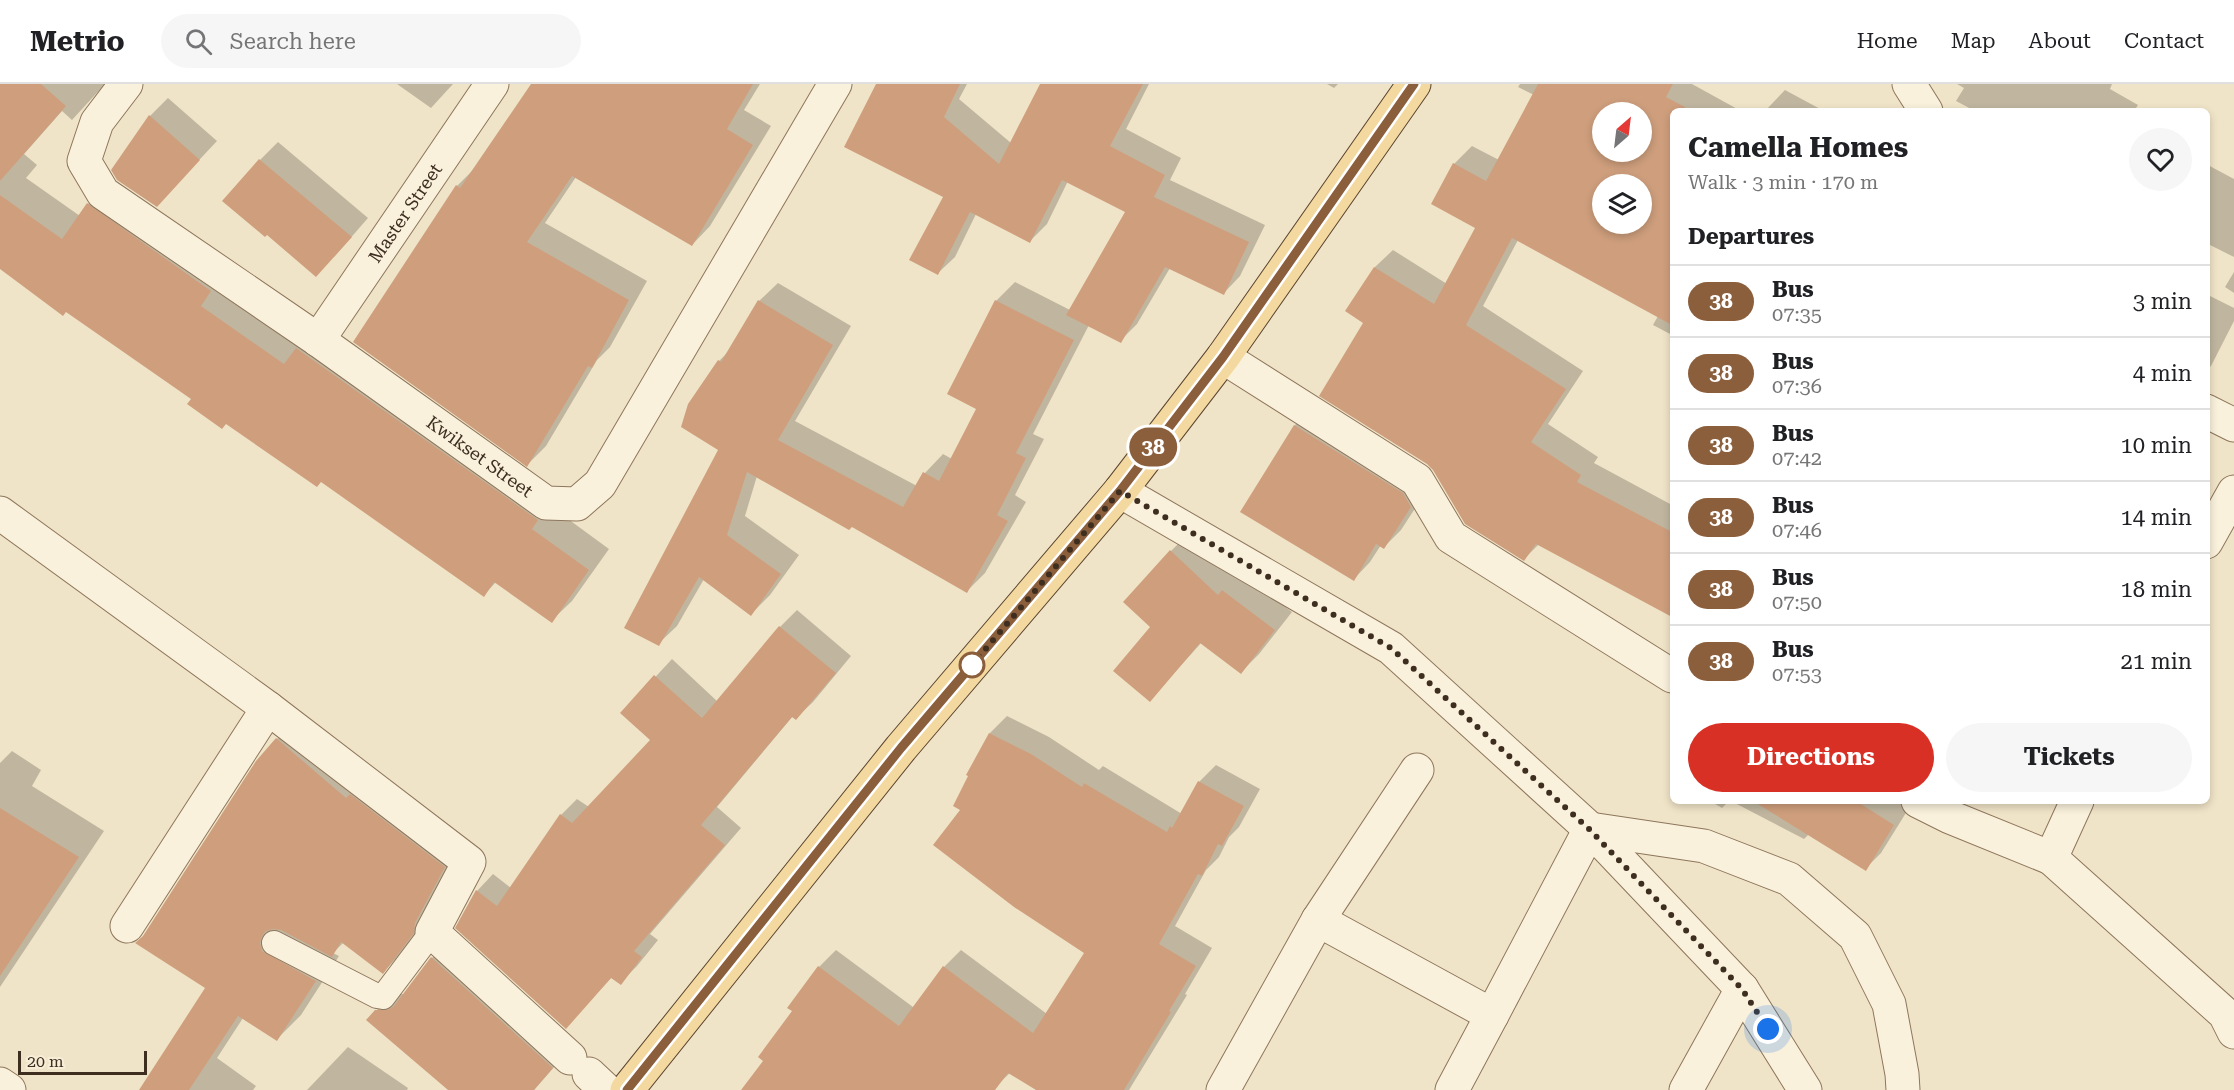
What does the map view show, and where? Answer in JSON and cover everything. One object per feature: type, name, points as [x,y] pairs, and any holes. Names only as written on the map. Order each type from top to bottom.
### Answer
[{"type":"main road","points":[[627,1090],[901,748],[1120,491],[1223,357],[1414,84]]},
{"type":"street","name":"Kwikset Street","points":[[126,84],[98,122],[84,161],[103,193],[318,340],[546,503],[577,504],[600,484],[835,84]]},
{"type":"street","name":"Master Street","points":[[318,340],[492,84]]},
{"type":"street","points":[[1909,84],[1924,108]]},
{"type":"street","points":[[1223,357],[1417,480],[1451,537],[1670,675]]},
{"type":"street","points":[[2210,413],[2234,425]]},
{"type":"street","points":[[1120,491],[1391,648],[1590,830],[1742,989],[1805,1090]]},
{"type":"street","points":[[2210,535],[2234,492]]},
{"type":"street","points":[[1,515],[268,708],[470,862],[432,932],[588,1074]]},
{"type":"street","points":[[127,926],[268,708]]},
{"type":"street","points":[[1223,1090],[1318,920],[1417,770]]},
{"type":"street","points":[[1924,804],[2051,858],[2223,1003],[2225,1014],[2234,1032]]},
{"type":"street","points":[[2051,858],[2076,804]]},
{"type":"street","points":[[1452,1090],[1590,830]]},
{"type":"street","points":[[1590,830],[1704,846],[1789,879],[1855,936],[1889,1004],[1903,1090]]},
{"type":"street","points":[[1318,920],[1492,1015]]},
{"type":"street","points":[[1686,1090],[1742,989]]},
{"type":"street","points":[[0,1084],[9,1090]]},
{"type":"lane","points":[[274,943],[383,997],[432,932]]},
{"type":"building","points":[[0,84],[41,84],[66,106],[0,181]]},
{"type":"building","points":[[531,84],[753,84],[727,129],[753,145],[692,246],[572,176],[527,242],[629,300],[592,368],[588,366],[527,467],[353,342],[456,185],[460,188]]},
{"type":"building","points":[[876,84],[960,84],[944,117],[999,164],[1040,84],[1143,84],[1110,146],[1165,175],[1154,197],[1249,242],[1224,295],[1165,267],[1121,343],[1066,315],[1125,212],[1062,180],[1030,243],[970,212],[938,275],[909,260],[943,197],[844,147]]},
{"type":"building","points":[[1538,84],[1673,84],[1666,97],[1685,107],[1670,108],[1670,324],[1512,238],[1466,325],[1566,389],[1531,442],[1581,475],[1577,482],[1670,531],[1670,616],[1536,544],[1524,561],[1465,524],[1433,470],[1427,464],[1319,396],[1363,323],[1345,311],[1374,267],[1434,304],[1475,228],[1431,204],[1453,163],[1486,181]]},
{"type":"building","points":[[149,115],[200,160],[157,207],[117,180],[111,170]]},
{"type":"building","points":[[259,159],[352,237],[316,277],[267,235],[265,237],[222,201]]},
{"type":"building","points":[[0,195],[62,239],[87,203],[211,291],[201,306],[284,364],[296,348],[538,520],[532,529],[589,570],[552,623],[494,582],[484,597],[321,482],[317,487],[226,424],[222,429],[187,404],[191,399],[66,312],[63,316],[0,269]]},
{"type":"building","points":[[758,300],[833,345],[778,440],[903,507],[923,472],[939,481],[976,409],[947,394],[995,300],[1074,340],[1016,453],[1026,458],[997,515],[1008,521],[967,593],[852,527],[849,530],[747,472],[727,535],[781,574],[751,616],[699,577],[659,646],[624,628],[718,450],[681,427],[688,404],[718,360],[721,362]]},
{"type":"building","points":[[1294,425],[1403,493],[1411,507],[1384,549],[1376,544],[1354,581],[1240,512]]},
{"type":"building","points":[[1170,550],[1218,595],[1222,590],[1275,630],[1241,674],[1200,643],[1150,702],[1113,671],[1150,627],[1123,602]]},
{"type":"building","points":[[779,626],[836,673],[796,720],[792,717],[701,825],[725,845],[634,951],[642,957],[621,985],[611,978],[566,1029],[455,928],[476,890],[497,906],[560,814],[572,823],[650,740],[620,713],[654,675],[702,718]]},
{"type":"building","points":[[989,733],[1031,754],[1082,787],[1084,783],[1167,832],[1170,826],[1172,828],[1198,781],[1244,806],[1222,846],[1218,844],[1202,876],[1198,874],[1159,944],[1196,966],[1124,1090],[1036,1090],[1008,1073],[995,1090],[741,1090],[763,1061],[758,1057],[792,1011],[787,1008],[818,966],[899,1026],[943,966],[1033,1033],[1084,953],[1014,907],[933,845],[960,810],[953,806],[968,776],[966,775]]},
{"type":"building","points":[[276,738],[346,798],[350,794],[445,867],[415,923],[414,933],[383,974],[341,942],[332,957],[281,930],[266,931],[260,943],[262,951],[316,981],[277,1041],[238,1016],[189,1090],[139,1090],[205,988],[135,943],[143,936],[256,761]]},
{"type":"building","points":[[1758,804],[1861,804],[1894,825],[1866,871]]},
{"type":"building","points":[[0,808],[79,857],[0,976]]},
{"type":"building","points":[[431,957],[553,1068],[534,1090],[448,1090],[366,1020],[375,1010],[388,1010],[394,1006]]},
{"type":"bus line","name":"38","points":[[627,1090],[901,748],[1120,491],[1223,357],[1414,84]]},
{"type":"route","points":[[972,665],[1120,491],[1391,648],[1590,830],[1742,989],[1768,1029]]}]
